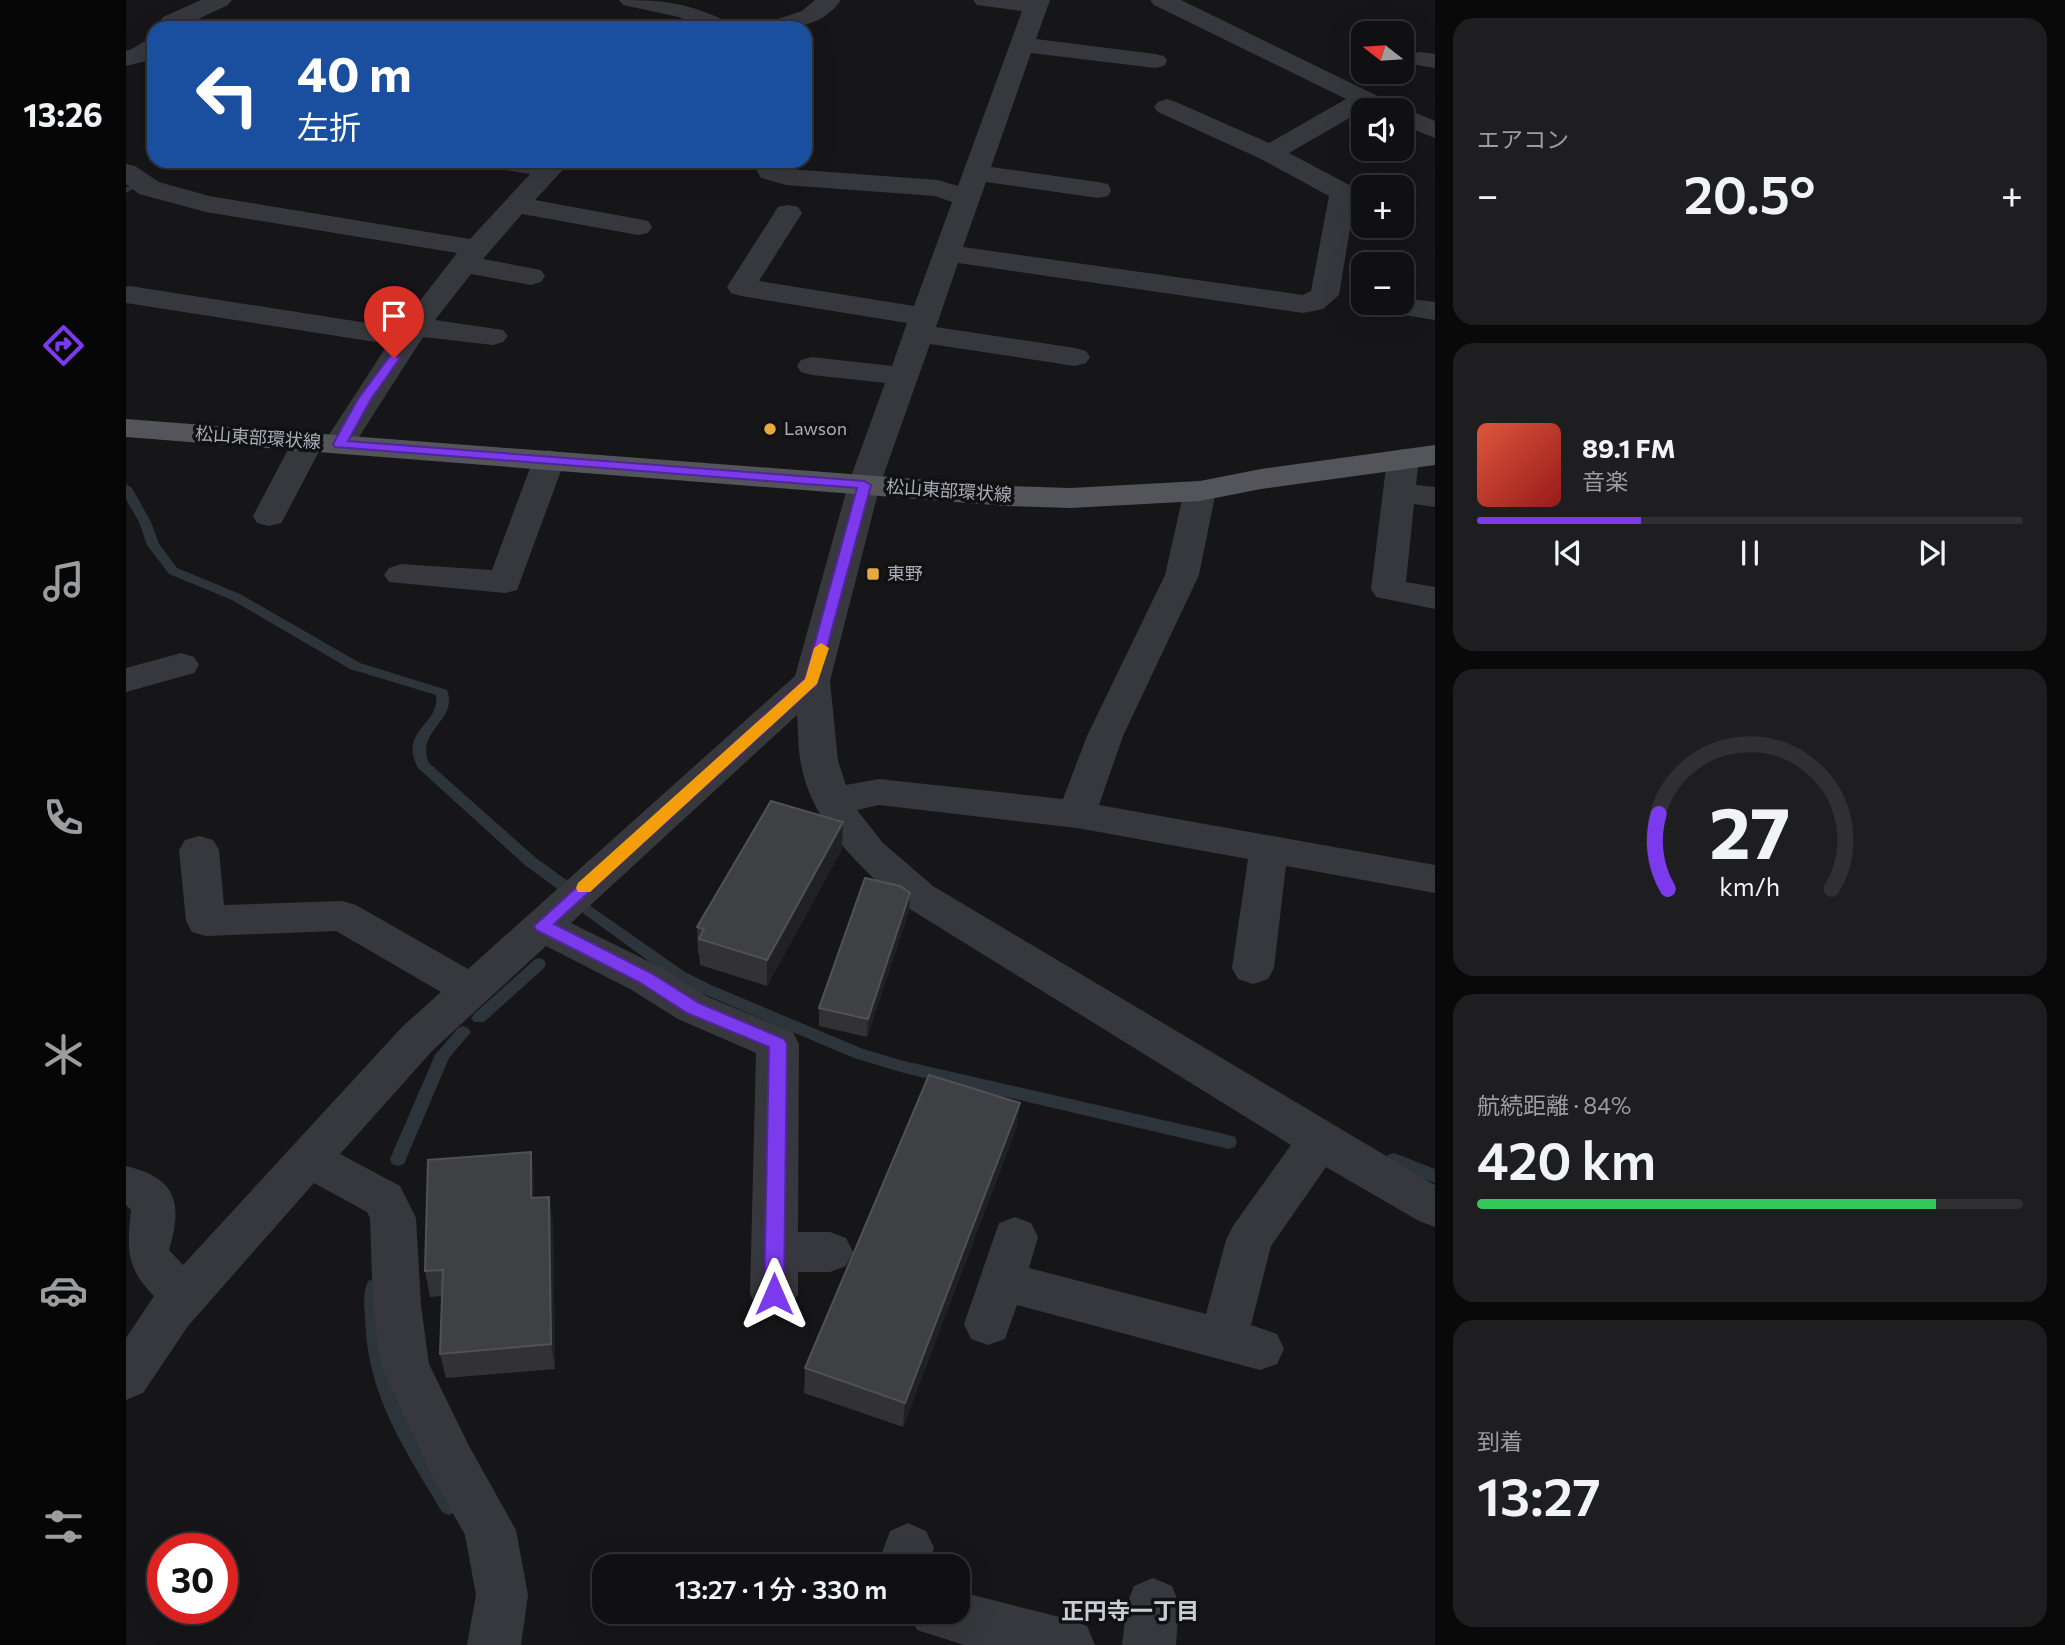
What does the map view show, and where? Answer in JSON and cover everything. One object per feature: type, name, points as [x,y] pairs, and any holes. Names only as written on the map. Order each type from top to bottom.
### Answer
[{"type":"main road","name":"松山東部環状線","points":[[126,428],[1058,498],[1200,491],[1261,479],[1413,469]]},
{"type":"street","points":[[173,21],[220,0]]},
{"type":"street","points":[[795,21],[810,16],[829,0]]},
{"type":"street","points":[[985,0],[1037,2],[864,485],[811,681],[819,761],[832,801],[869,853],[919,896],[1435,1208]]},
{"type":"street","points":[[1162,0],[1359,98]]},
{"type":"street","points":[[643,1],[686,11],[708,21]]},
{"type":"street","points":[[1022,45],[1155,61]]},
{"type":"street","points":[[126,58],[147,52]]},
{"type":"street","points":[[1167,107],[1270,153],[1343,193],[1325,295]]},
{"type":"street","points":[[1270,153],[1351,107]]},
{"type":"street","points":[[1414,121],[1435,130]]},
{"type":"street","points":[[128,178],[147,166]]},
{"type":"street","points":[[269,516],[323,443],[365,399],[469,256],[551,168]]},
{"type":"street","points":[[768,168],[770,173],[786,177],[938,188],[972,186],[1098,190]]},
{"type":"street","points":[[128,178],[149,188],[205,204],[469,256],[531,276]]},
{"type":"street","points":[[516,205],[638,227]]},
{"type":"street","points":[[788,213],[741,287],[1075,357]]},
{"type":"street","points":[[948,253],[1303,304],[1313,303],[1325,295],[1351,299]]},
{"type":"street","points":[[130,296],[413,333],[493,336]]},
{"type":"street","points":[[1414,308],[1435,311]]},
{"type":"street","points":[[812,366],[903,376]]},
{"type":"street","points":[[401,575],[505,582],[549,460]]},
{"type":"street","points":[[1413,469],[1435,497]]},
{"type":"street","points":[[1413,469],[1388,589],[1435,597]]},
{"type":"street","points":[[1077,814],[1105,736],[1182,575],[1200,491]]},
{"type":"street","points":[[126,680],[181,665]]},
{"type":"street","points":[[126,1378],[171,1311],[418,1038],[811,681]]},
{"type":"street","points":[[832,801],[879,792],[1077,814],[1435,879]]},
{"type":"street","points":[[1253,968],[1269,848]]},
{"type":"street","points":[[199,850],[206,921],[342,916],[471,990]]},
{"type":"street","points":[[542,926],[645,978],[693,1008],[778,1044],[774,1273],[830,1252]]},
{"type":"street","points":[[1015,1237],[995,1302],[1242,1343],[1249,1240],[1320,1140]]},
{"type":"street","points":[[307,1158],[384,1199],[393,1219],[397,1305],[405,1365],[450,1462],[490,1530],[502,1595],[494,1645]]},
{"type":"street","points":[[126,1185],[139,1188],[154,1205],[152,1230],[145,1252],[151,1265],[160,1275],[187,1293]]},
{"type":"street","points":[[970,1620],[1068,1645]]},
{"type":"building","points":[[771,801],[843,822],[767,960],[699,939],[704,929],[697,927]]},
{"type":"building","points":[[865,878],[900,886],[910,893],[868,1019],[819,1008]]},
{"type":"building","points":[[929,1075],[1020,1103],[905,1403],[805,1368]]},
{"type":"building","points":[[531,1152],[531,1198],[549,1197],[551,1344],[440,1354],[443,1270],[425,1271],[428,1160]]},
{"type":"waterway","points":[[126,488],[145,522],[153,545],[173,571],[236,597],[355,666],[442,693],[440,711],[422,735],[419,744],[418,754],[423,765],[531,862],[564,886]]},
{"type":"waterway","points":[[589,910],[680,976],[859,1054],[904,1067],[1229,1142]]},
{"type":"waterway","points":[[479,1018],[539,964]]},
{"type":"waterway","points":[[398,1159],[443,1055],[463,1032]]},
{"type":"waterway","points":[[1394,1160],[1435,1176]]},
{"type":"waterway","points":[[374,1286],[375,1343],[386,1392],[411,1443],[449,1506]]},
{"type":"slow traffic","points":[[584,888],[811,681],[821,648]]},
{"type":"place","name":"Lawson","points":[[770,429]]},
{"type":"place","name":"東野","points":[[873,574]]},
{"type":"district","name":"正円寺一丁目","points":[[1130,1611]]},
{"type":"route","points":[[394,358],[365,399],[339,444],[864,485],[811,681],[542,926],[645,978],[693,1008],[778,1044],[774,1294]]}]
